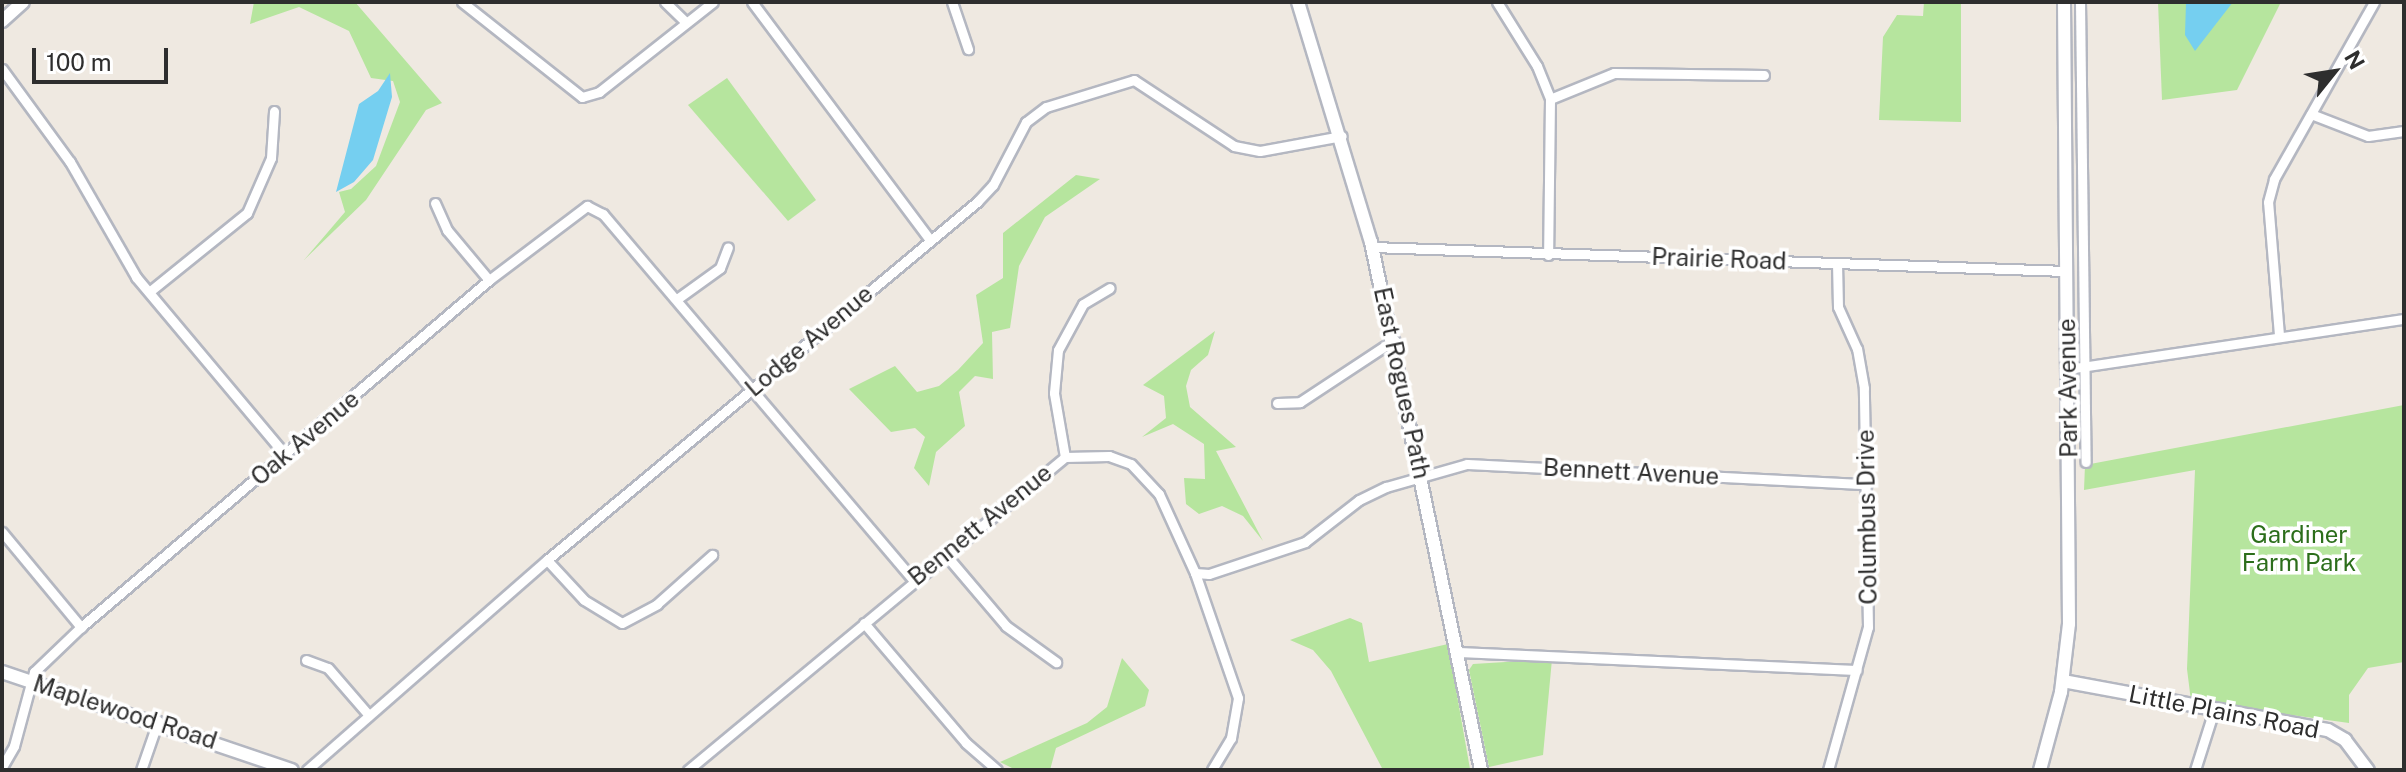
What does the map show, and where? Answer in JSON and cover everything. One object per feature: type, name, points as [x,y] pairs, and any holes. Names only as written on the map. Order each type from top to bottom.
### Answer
[{"type":"street","points":[[2,21],[23,2]]},
{"type":"street","points":[[462,2],[582,97],[599,92],[713,2]]},
{"type":"street","points":[[665,2],[686,22]]},
{"type":"street","points":[[752,2],[929,239]]},
{"type":"street","points":[[952,2],[968,49]]},
{"type":"street","name":"East Rogues Path","points":[[1298,2],[1342,136],[1372,247],[1394,340],[1481,770]]},
{"type":"street","points":[[1497,2],[1537,66],[1550,99],[1548,255]]},
{"type":"street","name":"Park Avenue","points":[[2040,770],[2063,681],[2069,624],[2064,2]]},
{"type":"street","points":[[2080,2],[2086,462]]},
{"type":"street","points":[[2279,335],[2268,202],[2282,159],[2374,2]]},
{"type":"street","points":[[2,69],[70,162],[149,292],[286,456]]},
{"type":"street","points":[[1550,99],[1614,73],[1764,75]]},
{"type":"street","name":"Lodge Avenue","points":[[307,770],[367,713],[993,185],[1026,122],[1046,107],[1107,85],[1134,80],[1234,146],[1273,150],[1342,136]]},
{"type":"street","points":[[149,292],[247,213],[260,192],[271,158],[274,111]]},
{"type":"street","points":[[2311,114],[2368,136],[2404,131]]},
{"type":"street","points":[[435,203],[447,230],[489,280]]},
{"type":"street","name":"Oak Avenue","points":[[31,681],[81,627],[569,215],[587,206],[603,214],[677,299]]},
{"type":"street","points":[[728,247],[720,268],[677,299],[750,391],[913,580]]},
{"type":"street","name":"Prairie Road","points":[[1372,247],[2066,271]]},
{"type":"street","name":"Columbus Drive","points":[[1828,770],[1868,627],[1862,367],[1838,307],[1837,263]]},
{"type":"street","points":[[1065,457],[1054,393],[1058,350],[1083,304],[1110,288]]},
{"type":"street","points":[[2068,369],[2279,335],[2404,319]]},
{"type":"street","points":[[1277,403],[1300,402],[1394,340]]},
{"type":"street","name":"Bennett Avenue","points":[[688,770],[913,580],[1065,457],[1109,456],[1147,477],[1195,573],[1239,568],[1305,542],[1359,500],[1421,475],[1467,464],[1867,484]]},
{"type":"street","points":[[2,532],[81,627]]},
{"type":"street","points":[[945,554],[1006,626],[1056,662]]},
{"type":"street","points":[[547,560],[584,600],[622,623],[657,604],[712,555]]},
{"type":"street","points":[[1195,573],[1238,698],[1231,738],[1215,769]]},
{"type":"street","points":[[864,623],[966,743],[997,770]]},
{"type":"street","points":[[1458,652],[1857,670]]},
{"type":"street","points":[[306,660],[328,668],[367,713]]},
{"type":"street","name":"Maplewood Road","points":[[2,672],[158,721],[292,770]]},
{"type":"street","points":[[2,767],[14,746],[31,681]]},
{"type":"street","name":"Little Plains Road","points":[[2063,681],[2328,730],[2345,740],[2368,770]]},
{"type":"street","points":[[2195,770],[2214,710]]},
{"type":"street","points":[[141,770],[158,721]]},
{"type":"green space","points":[[254,2],[355,2],[442,103],[426,110],[366,200],[304,260],[345,212],[339,192],[351,189],[376,166],[400,102],[393,81],[371,78],[349,31],[299,7],[250,24]]},
{"type":"green space","points":[[1924,2],[1961,2],[1961,122],[1879,120],[1883,37],[1897,15],[1923,16]]},
{"type":"green space","points":[[2158,2],[2281,2],[2237,90],[2162,100]]},
{"type":"green space","points":[[727,78],[816,200],[788,221],[688,105]]},
{"type":"green space","points":[[1076,175],[1100,179],[1045,217],[1019,266],[1010,328],[992,332],[993,379],[975,376],[959,392],[965,426],[936,452],[929,486],[914,468],[925,437],[915,428],[891,432],[849,389],[895,366],[917,392],[939,386],[958,370],[983,343],[976,295],[1003,278],[1003,233]]},
{"type":"green space","points":[[1215,331],[1208,355],[1191,370],[1186,386],[1190,407],[1236,447],[1216,451],[1263,541],[1243,516],[1222,506],[1199,514],[1186,504],[1184,478],[1205,479],[1204,444],[1173,424],[1142,437],[1166,418],[1164,396],[1143,385]]},
{"type":"green space","name":"Gardiner Farm Park","points":[[2404,405],[2404,662],[2368,668],[2349,695],[2349,723],[2191,701],[2187,669],[2195,470],[2084,490],[2085,465]]},
{"type":"green space","points":[[1350,618],[1362,623],[1369,662],[1448,644],[1470,769],[1383,770],[1331,671],[1313,650],[1290,640]]},
{"type":"green space","points":[[1122,658],[1149,690],[1145,706],[1056,748],[1050,770],[1016,770],[1000,762],[1087,723],[1107,707]]},
{"type":"green space","points":[[1552,659],[1543,755],[1489,767],[1469,670],[1473,664]]},
{"type":"water","points":[[2186,2],[2233,2],[2195,51],[2185,35]]},
{"type":"water","points":[[390,73],[392,97],[373,160],[354,182],[336,192],[359,104],[378,91]]}]
